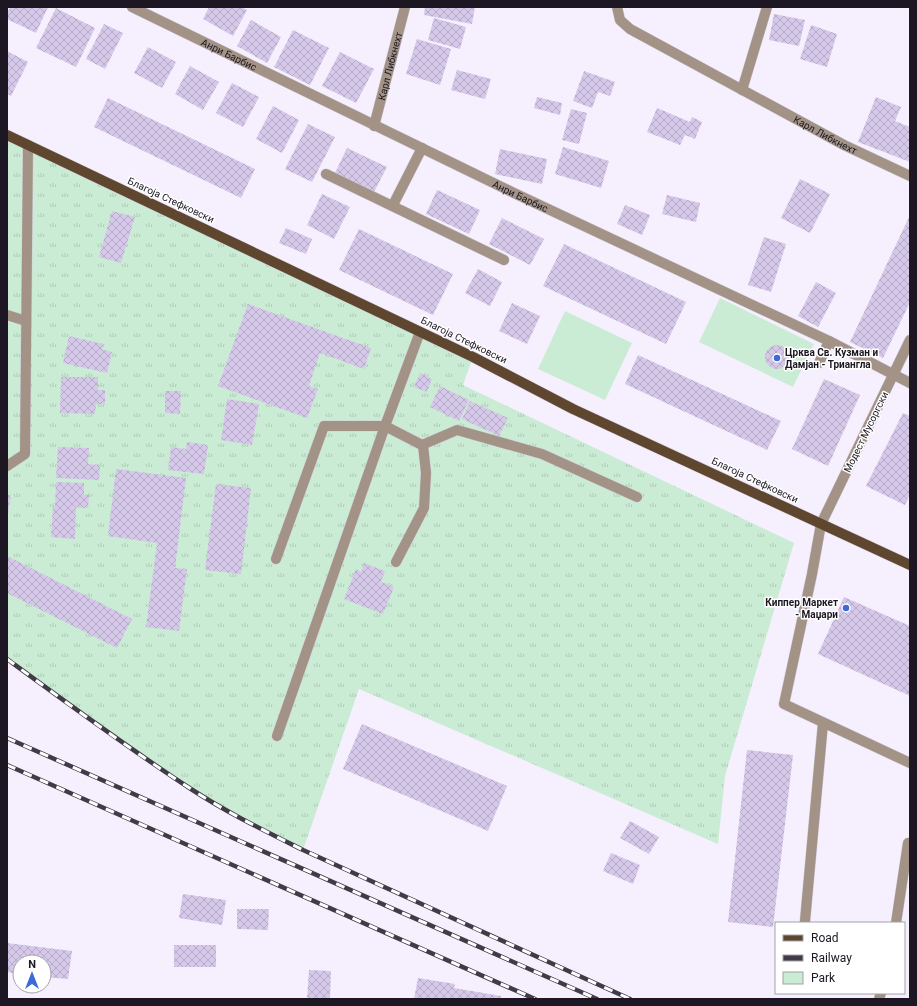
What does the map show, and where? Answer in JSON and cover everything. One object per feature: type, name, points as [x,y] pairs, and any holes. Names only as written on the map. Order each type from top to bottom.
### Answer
[{"type":"main road","name":"Благоја Стефковски","points":[[7,135],[473,357],[573,409],[910,565]]},
{"type":"street","name":"Анри Барбис","points":[[132,7],[709,289],[830,341],[910,383]]},
{"type":"street","name":"Карл Либкнехт","points":[[374,126],[405,7]]},
{"type":"street","name":"Карл Либкнехт","points":[[617,7],[620,20],[630,29],[844,145],[910,176]]},
{"type":"street","points":[[742,90],[768,7]]},
{"type":"street","points":[[7,466],[25,454],[28,145]]},
{"type":"street","points":[[393,205],[422,148]]},
{"type":"street","points":[[326,174],[393,205],[504,260]]},
{"type":"street","points":[[7,315],[26,321]]},
{"type":"street","points":[[277,736],[420,332]]},
{"type":"street","name":"Модест Мусоргски","points":[[823,723],[784,704],[812,574],[821,524],[910,340]]},
{"type":"street","points":[[819,363],[830,341]]},
{"type":"street","points":[[276,559],[324,426],[386,426],[423,445]]},
{"type":"street","points":[[423,445],[457,430],[542,454],[637,497]]},
{"type":"street","points":[[396,562],[424,508],[426,473],[423,445]]},
{"type":"street","points":[[805,922],[823,723],[910,763]]},
{"type":"street","points":[[896,922],[908,843]]},
{"type":"green space","points":[[7,136],[473,357],[463,385],[794,543],[725,776],[718,844],[359,689],[303,850],[258,827],[192,789],[7,659]]},
{"type":"green space","points":[[720,298],[814,344],[793,387],[699,342]]},
{"type":"green space","points":[[565,311],[632,343],[605,400],[538,369]]},
{"type":"building","points":[[10,7],[48,7],[36,33],[7,19],[7,13]]},
{"type":"building","points":[[209,7],[241,7],[247,10],[233,36],[203,19]]},
{"type":"building","points":[[425,7],[475,7],[472,24],[424,15]]},
{"type":"building","points":[[56,8],[95,28],[76,67],[36,48]]},
{"type":"building","points":[[774,14],[805,20],[799,46],[769,40]]},
{"type":"building","points":[[434,18],[466,27],[460,49],[428,40]]},
{"type":"building","points":[[251,20],[281,37],[267,63],[237,46]]},
{"type":"building","points":[[104,24],[123,33],[105,69],[86,59]]},
{"type":"building","points":[[811,25],[837,34],[827,67],[800,59]]},
{"type":"building","points":[[293,30],[329,48],[310,85],[274,67]]},
{"type":"building","points":[[417,39],[451,49],[440,85],[406,74]]},
{"type":"building","points":[[148,47],[176,62],[162,88],[134,73]]},
{"type":"building","points":[[7,51],[28,62],[11,96],[7,94]]},
{"type":"building","points":[[340,52],[374,69],[356,103],[322,86]]},
{"type":"building","points":[[190,66],[219,82],[203,110],[175,94]]},
{"type":"building","points":[[457,70],[491,79],[485,99],[451,90]]},
{"type":"building","points":[[584,71],[615,82],[610,96],[598,92],[592,108],[573,101]]},
{"type":"building","points":[[232,83],[259,97],[243,127],[216,113]]},
{"type":"building","points":[[537,97],[562,103],[560,115],[534,108]]},
{"type":"building","points":[[876,97],[901,107],[895,121],[910,127],[910,162],[858,142]]},
{"type":"building","points":[[108,98],[255,169],[241,198],[94,127]]},
{"type":"building","points":[[273,106],[299,120],[282,153],[256,139]]},
{"type":"building","points":[[657,108],[690,122],[692,117],[702,122],[695,139],[685,135],[680,145],[647,132]]},
{"type":"building","points":[[571,109],[587,113],[579,144],[562,140]]},
{"type":"building","points":[[308,124],[335,137],[312,182],[285,169]]},
{"type":"building","points":[[563,147],[609,161],[601,188],[555,174]]},
{"type":"building","points":[[347,148],[387,167],[374,192],[335,173]]},
{"type":"building","points":[[500,149],[547,159],[542,184],[495,174]]},
{"type":"building","points":[[800,179],[830,194],[810,233],[781,218]]},
{"type":"building","points":[[437,190],[480,210],[469,234],[426,214]]},
{"type":"building","points":[[322,194],[350,207],[334,239],[307,225]]},
{"type":"building","points":[[667,195],[700,203],[696,222],[662,214]]},
{"type":"building","points":[[625,205],[650,215],[642,235],[617,224]]},
{"type":"building","points":[[112,211],[135,217],[121,263],[99,257]]},
{"type":"building","points":[[910,215],[910,302],[883,358],[850,342]]},
{"type":"building","points":[[502,218],[544,239],[530,265],[489,244]]},
{"type":"building","points":[[286,228],[312,239],[306,254],[279,243]]},
{"type":"building","points":[[359,229],[453,274],[433,315],[339,270]]},
{"type":"building","points":[[764,237],[786,244],[771,292],[748,285]]},
{"type":"building","points":[[564,244],[686,302],[666,344],[543,286]]},
{"type":"building","points":[[478,269],[502,282],[490,306],[465,293]]},
{"type":"building","points":[[816,282],[836,293],[818,327],[798,316]]},
{"type":"building","points":[[512,303],[540,316],[527,344],[499,331]]},
{"type":"building","points":[[248,304],[371,348],[364,369],[320,353],[309,386],[318,389],[307,418],[218,386]]},
{"type":"building","points":[[69,336],[103,344],[102,349],[112,352],[107,373],[63,363]]},
{"type":"building","name":"Црква Св. Кузман и Дамјан - Триангла","points":[[777,345],[782,346],[788,352],[788,362],[782,368],[777,369],[772,368],[766,362],[765,357],[766,352],[772,346]]},
{"type":"building","points":[[638,355],[781,421],[767,450],[625,384]]},
{"type":"building","points":[[420,373],[432,379],[427,392],[414,387]]},
{"type":"building","points":[[61,377],[98,377],[98,390],[105,390],[105,404],[96,404],[95,414],[60,413]]},
{"type":"building","points":[[824,379],[860,395],[828,466],[792,449]]},
{"type":"building","points":[[440,386],[469,400],[459,421],[430,407]]},
{"type":"building","points":[[165,391],[181,391],[180,414],[165,413]]},
{"type":"building","points":[[227,399],[259,404],[252,445],[221,440]]},
{"type":"building","points":[[470,401],[508,418],[499,436],[462,419]]},
{"type":"building","points":[[903,413],[910,416],[910,494],[905,505],[866,486]]},
{"type":"building","points":[[187,442],[208,445],[204,474],[168,470],[171,447],[186,449]]},
{"type":"building","points":[[58,447],[89,448],[88,464],[100,465],[99,480],[56,478]]},
{"type":"building","points":[[116,469],[186,478],[175,568],[187,569],[179,631],[146,627],[157,543],[108,536]]},
{"type":"building","points":[[56,482],[84,483],[84,495],[89,495],[88,508],[67,507],[76,508],[75,539],[51,537],[53,506],[55,507]]},
{"type":"building","points":[[216,484],[251,488],[241,574],[205,570]]},
{"type":"building","points":[[7,495],[11,495],[8,513],[7,513]]},
{"type":"building","points":[[7,556],[132,619],[117,648],[7,593]]},
{"type":"building","points":[[364,563],[385,571],[381,582],[394,587],[383,614],[344,599],[356,569],[361,572]]},
{"type":"building","points":[[844,597],[910,626],[910,696],[818,654]]},
{"type":"building","points":[[362,724],[507,786],[488,831],[343,769]]},
{"type":"building","points":[[747,750],[793,755],[773,927],[728,922]]},
{"type":"building","points":[[630,821],[659,837],[649,854],[620,838]]},
{"type":"building","points":[[611,853],[640,865],[633,884],[603,871]]},
{"type":"building","points":[[183,894],[226,900],[222,925],[179,918]]},
{"type":"building","points":[[237,909],[269,909],[268,930],[237,929]]},
{"type":"building","points":[[7,943],[72,951],[68,979],[52,978],[52,954],[12,954],[12,973],[7,972]]},
{"type":"building","points":[[174,945],[216,945],[216,967],[174,967]]},
{"type":"building","points":[[309,970],[331,971],[330,999],[307,999]]},
{"type":"building","points":[[418,978],[455,984],[454,988],[501,996],[501,999],[414,999]]},
{"type":"railway","points":[[7,659],[144,758],[191,789],[232,813],[303,850],[630,999]]},
{"type":"railway","points":[[7,738],[597,999]]},
{"type":"railway","points":[[7,765],[535,999]]},
{"type":"place","name":"Црква Св. Кузман и Дамјан - Триангла","points":[[777,358]]},
{"type":"place","name":"Киппер Маркет - Маџари","points":[[846,608]]}]
